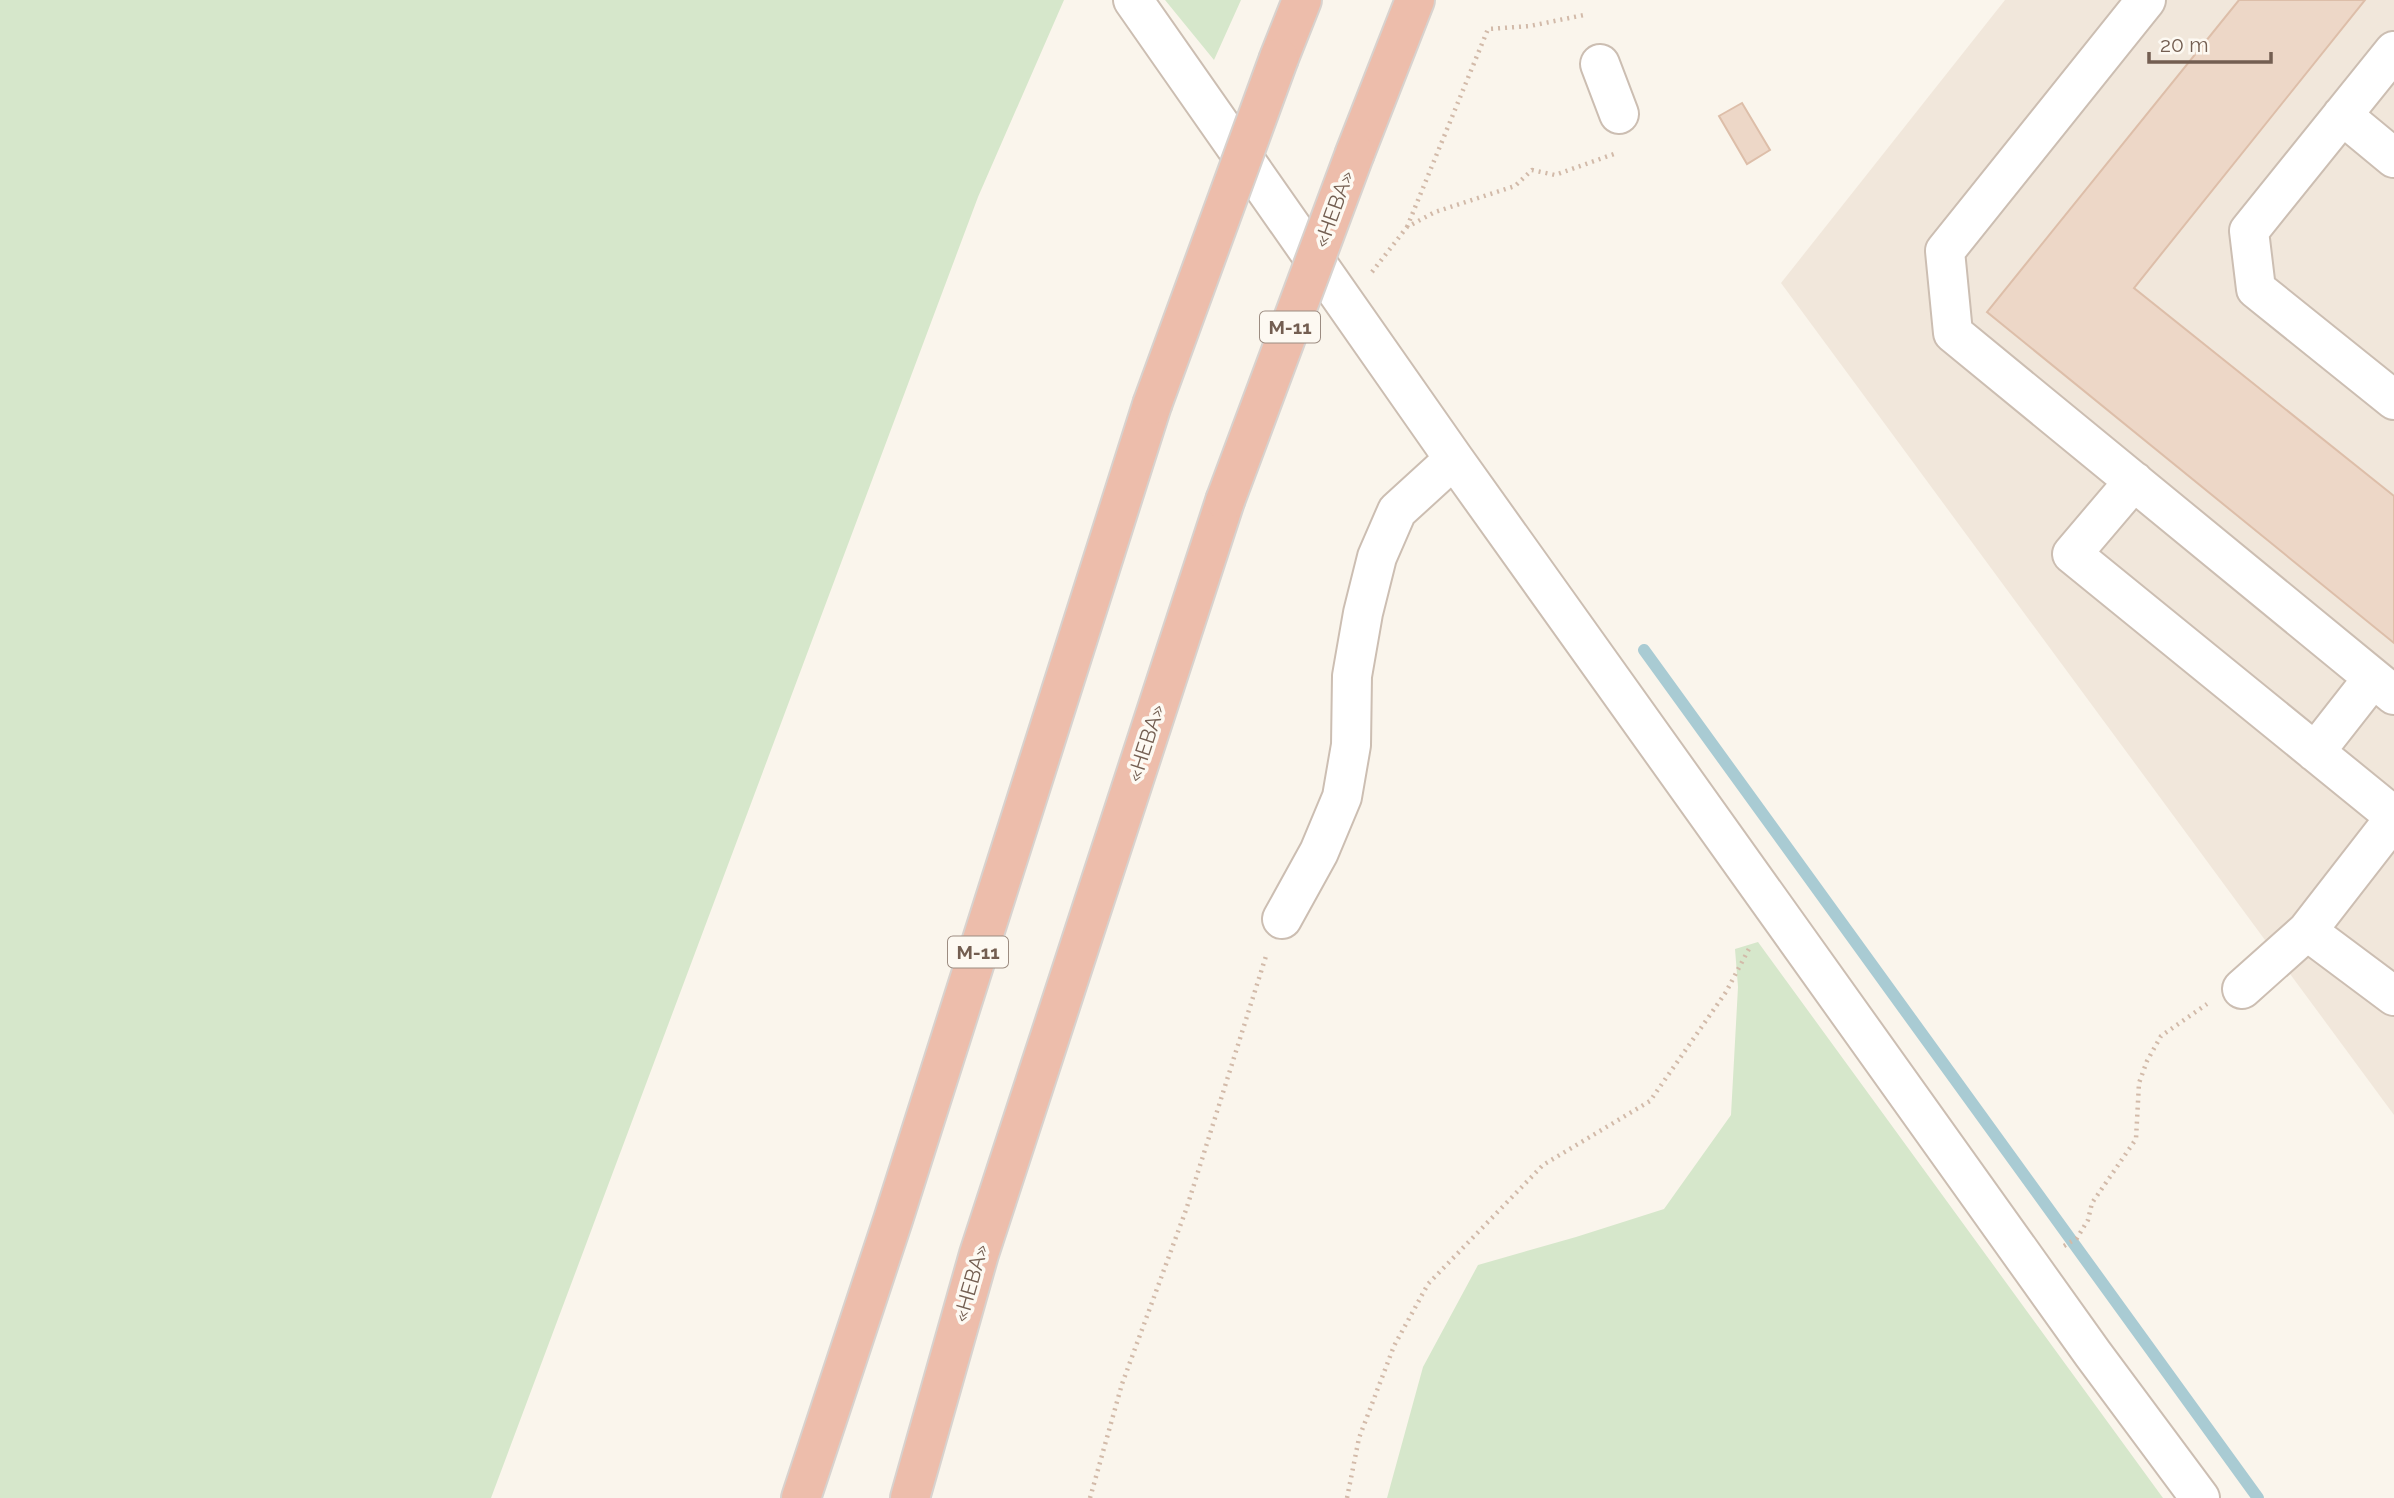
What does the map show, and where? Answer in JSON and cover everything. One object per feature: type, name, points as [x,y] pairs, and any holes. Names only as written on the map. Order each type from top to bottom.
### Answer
[{"type":"highway","name":"М-11","points":[[801,1498],[893,1220],[1152,405],[1302,0]]},
{"type":"highway","name":"«НЕВА»","points":[[910,1498],[979,1254],[1225,501],[1415,0]]},
{"type":"street","points":[[1133,0],[1454,460],[2092,1354],[2200,1498]]},
{"type":"street","points":[[2146,0],[1945,251],[1953,333],[2384,687],[2315,752]]},
{"type":"street","points":[[2394,51],[2249,231],[2256,289],[2394,400]]},
{"type":"street","points":[[1600,64],[1619,114]]},
{"type":"street","points":[[2342,115],[2394,158]]},
{"type":"street","points":[[1282,919],[1319,852],[1342,797],[1351,745],[1352,676],[1363,613],[1377,557],[1397,511],[1454,460]]},
{"type":"street","points":[[2134,481],[2072,554],[2394,818],[2307,930],[2242,989]]},
{"type":"street","points":[[2307,930],[2394,996]]},
{"type":"path","points":[[1346,305],[1407,228],[1488,29],[1530,26],[1584,15]]},
{"type":"path","points":[[1407,228],[1435,212],[1515,186],[1532,170],[1555,175],[1617,153]]},
{"type":"path","points":[[1348,1498],[1359,1438],[1394,1346],[1428,1283],[1543,1165],[1650,1101],[1726,992],[1772,904]]},
{"type":"path","points":[[1090,1498],[1122,1384],[1186,1210],[1263,965],[1282,919]]},
{"type":"path","points":[[2032,1268],[2077,1238],[2088,1220],[2092,1203],[2136,1139],[2139,1083],[2161,1035],[2210,1002],[2242,989]]},
{"type":"shaded area","points":[[2005,0],[2394,0],[2394,1115],[1781,283]]},
{"type":"green space","points":[[0,0],[1064,0],[978,197],[491,1498],[0,1498]]},
{"type":"green space","points":[[1165,0],[1241,0],[1214,60]]},
{"type":"green space","points":[[1758,942],[2163,1498],[1387,1498],[1423,1367],[1478,1265],[1664,1209],[1731,1115],[1738,987],[1735,949]]},
{"type":"building","points":[[2239,0],[2365,0],[2134,288],[2394,496],[2394,643],[1987,312]]},
{"type":"building","points":[[1742,103],[1770,150],[1747,164],[1719,116]]},
{"type":"waterway","points":[[1644,650],[2258,1498]]}]
